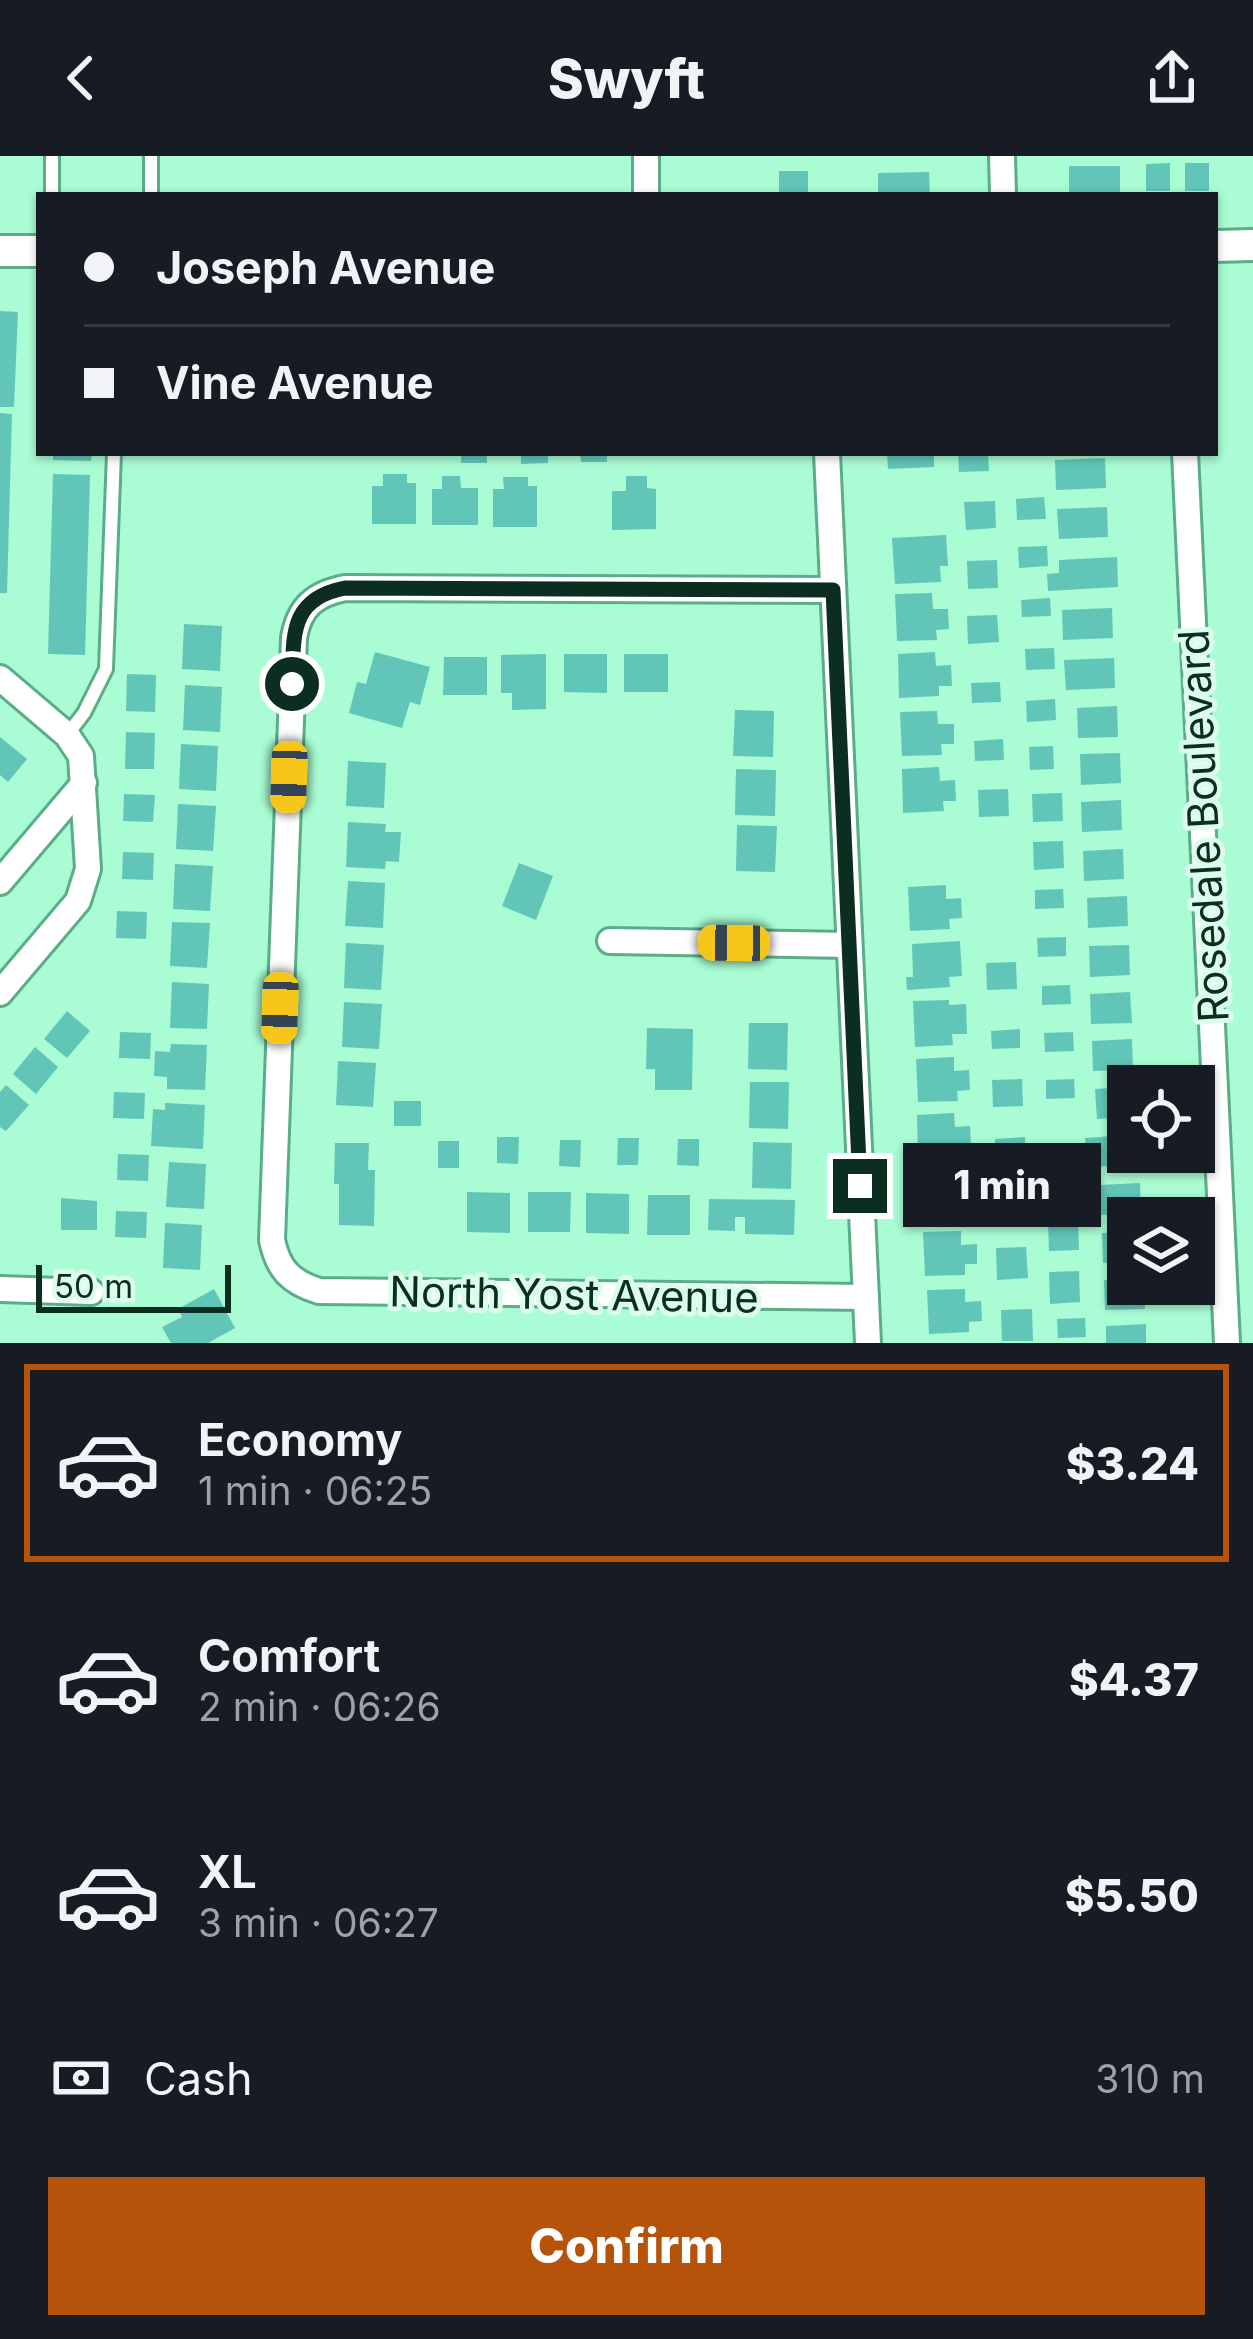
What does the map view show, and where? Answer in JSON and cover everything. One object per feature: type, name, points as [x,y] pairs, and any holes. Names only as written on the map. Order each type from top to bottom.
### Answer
[{"type":"street","points":[[646,156],[646,192]]},
{"type":"street","points":[[1002,156],[1003,192]]},
{"type":"street","points":[[1218,246],[1253,245]]},
{"type":"street","points":[[0,251],[36,251]]},
{"type":"street","points":[[827,456],[868,1343]]},
{"type":"street","name":"Rosedale Boulevard","points":[[1185,456],[1227,1343]]},
{"type":"street","name":"North Yost Avenue","points":[[833,590],[345,588],[324,592],[309,603],[294,638],[272,1240],[276,1261],[286,1274],[319,1291],[866,1297]]},
{"type":"street","points":[[0,678],[67,735],[81,756],[88,869],[78,901],[0,993]]},
{"type":"street","points":[[0,882],[84,783]]},
{"type":"street","points":[[610,941],[849,945]]},
{"type":"street","points":[[0,1289],[91,1292]]},
{"type":"lane","points":[[52,156],[52,192]]},
{"type":"lane","points":[[151,156],[151,192]]},
{"type":"lane","points":[[67,735],[106,669],[114,456]]},
{"type":"building","points":[[1170,163],[1170,191],[1146,191],[1146,164]]},
{"type":"building","points":[[1185,163],[1209,163],[1209,191],[1185,191]]},
{"type":"building","points":[[1069,166],[1120,166],[1120,192],[1069,192]]},
{"type":"building","points":[[779,171],[808,171],[808,192],[779,192]]},
{"type":"building","points":[[929,172],[930,192],[878,192],[878,173]]},
{"type":"building","points":[[0,311],[18,312],[14,407],[0,407]]},
{"type":"building","points":[[0,413],[12,414],[7,593],[0,593]]},
{"type":"building","points":[[53,456],[92,456],[91,461],[53,460]]},
{"type":"building","points":[[461,456],[487,456],[487,463],[461,463]]},
{"type":"building","points":[[521,456],[548,456],[548,463],[521,464]]},
{"type":"building","points":[[580,456],[607,456],[607,462],[581,462]]},
{"type":"building","points":[[887,456],[934,456],[934,467],[888,469]]},
{"type":"building","points":[[958,456],[988,456],[989,471],[959,472]]},
{"type":"building","points":[[1105,458],[1106,488],[1056,490],[1055,460]]},
{"type":"building","points":[[53,474],[90,475],[85,655],[48,654]]},
{"type":"building","points":[[383,474],[407,474],[407,483],[416,483],[416,524],[372,524],[372,486],[383,486]]},
{"type":"building","points":[[442,476],[460,476],[461,488],[478,488],[478,525],[432,525],[432,489],[442,489]]},
{"type":"building","points":[[626,476],[647,476],[647,488],[656,489],[656,529],[612,530],[612,491],[626,491]]},
{"type":"building","points":[[503,477],[528,477],[528,486],[537,486],[537,527],[493,527],[493,489],[504,489]]},
{"type":"building","points":[[1044,497],[1046,519],[1017,520],[1016,499]]},
{"type":"building","points":[[995,501],[996,528],[966,530],[964,502]]},
{"type":"building","points":[[1107,507],[1108,537],[1059,539],[1057,509]]},
{"type":"building","points":[[946,535],[948,566],[940,566],[941,582],[895,584],[892,538]]},
{"type":"building","points":[[1047,546],[1048,566],[1019,568],[1018,547]]},
{"type":"building","points":[[1117,557],[1118,587],[1048,591],[1047,574],[1059,573],[1059,560]]},
{"type":"building","points":[[997,560],[998,588],[968,589],[967,561]]},
{"type":"building","points":[[932,593],[933,609],[948,609],[949,629],[936,630],[937,640],[897,641],[895,594]]},
{"type":"building","points":[[1050,598],[1051,616],[1022,617],[1021,600]]},
{"type":"building","points":[[1112,608],[1113,638],[1063,640],[1062,610]]},
{"type":"building","points":[[997,615],[999,642],[968,644],[967,616]]},
{"type":"building","points":[[184,624],[222,626],[220,671],[182,669]]},
{"type":"building","points":[[1054,648],[1055,669],[1026,670],[1025,649]]},
{"type":"building","points":[[375,652],[430,667],[420,705],[410,702],[402,728],[349,713],[357,682],[366,684]]},
{"type":"building","points":[[935,652],[936,666],[951,665],[952,686],[939,686],[939,696],[899,698],[898,654]]},
{"type":"building","points":[[546,654],[546,709],[512,710],[512,693],[501,693],[501,655]]},
{"type":"building","points":[[564,654],[607,654],[607,693],[564,692]]},
{"type":"building","points":[[624,654],[668,654],[668,692],[624,692]]},
{"type":"building","points":[[444,657],[487,657],[487,695],[443,695]]},
{"type":"building","points":[[1114,658],[1115,688],[1066,690],[1064,660]]},
{"type":"building","points":[[127,674],[156,675],[155,712],[126,711]]},
{"type":"building","points":[[1000,682],[1001,702],[972,703],[971,683]]},
{"type":"building","points":[[185,685],[222,687],[220,732],[183,730]]},
{"type":"building","points":[[1055,699],[1056,720],[1027,722],[1026,701]]},
{"type":"building","points":[[1117,706],[1118,737],[1078,738],[1077,708]]},
{"type":"building","points":[[735,710],[774,711],[773,757],[733,756]]},
{"type":"building","points":[[937,711],[938,724],[954,724],[954,744],[941,744],[942,755],[902,756],[900,712]]},
{"type":"building","points":[[126,732],[155,733],[154,769],[125,769]]},
{"type":"building","points":[[0,737],[27,759],[8,782],[0,775]]},
{"type":"building","points":[[1003,739],[1004,760],[975,761],[974,741]]},
{"type":"building","points":[[181,744],[218,746],[216,791],[179,789]]},
{"type":"building","points":[[1053,746],[1054,769],[1030,770],[1029,747]]},
{"type":"building","points":[[1120,753],[1121,783],[1081,785],[1080,754]]},
{"type":"building","points":[[348,761],[386,763],[384,808],[346,806]]},
{"type":"building","points":[[939,767],[940,781],[955,780],[956,801],[943,801],[944,811],[903,813],[902,769]]},
{"type":"building","points":[[736,769],[776,770],[775,816],[735,815]]},
{"type":"building","points":[[1008,789],[1009,816],[979,817],[978,790]]},
{"type":"building","points":[[1062,793],[1063,821],[1033,822],[1032,794]]},
{"type":"building","points":[[124,794],[155,795],[153,822],[123,821]]},
{"type":"building","points":[[1121,800],[1122,830],[1082,832],[1081,802]]},
{"type":"building","points":[[178,804],[216,806],[213,851],[176,849]]},
{"type":"building","points":[[348,822],[386,824],[385,832],[401,832],[399,862],[386,861],[385,869],[346,867]]},
{"type":"building","points":[[737,825],[777,826],[775,872],[736,871]]},
{"type":"building","points":[[1063,841],[1064,868],[1034,870],[1033,842]]},
{"type":"building","points":[[1123,849],[1124,879],[1084,881],[1083,851]]},
{"type":"building","points":[[123,852],[154,853],[153,880],[122,879]]},
{"type":"building","points":[[519,863],[553,876],[536,920],[502,906]]},
{"type":"building","points":[[175,864],[213,866],[210,911],[173,909]]},
{"type":"building","points":[[348,881],[385,883],[383,928],[345,926]]},
{"type":"building","points":[[946,885],[946,899],[961,898],[962,918],[949,919],[950,929],[910,931],[908,887]]},
{"type":"building","points":[[1063,889],[1064,908],[1035,909],[1035,890]]},
{"type":"building","points":[[1127,896],[1128,926],[1088,928],[1087,898]]},
{"type":"building","points":[[117,911],[147,912],[146,939],[116,938]]},
{"type":"building","points":[[172,922],[210,923],[207,968],[170,966]]},
{"type":"building","points":[[1066,937],[1066,956],[1038,957],[1037,938]]},
{"type":"building","points":[[960,941],[962,976],[949,977],[950,987],[907,990],[906,977],[913,977],[912,944]]},
{"type":"building","points":[[346,943],[384,945],[381,990],[344,988]]},
{"type":"building","points":[[1129,945],[1130,975],[1090,977],[1089,946]]},
{"type":"building","points":[[1016,962],[1017,989],[987,990],[986,963]]},
{"type":"building","points":[[172,982],[209,984],[207,1029],[170,1028]]},
{"type":"building","points":[[1070,985],[1071,1004],[1042,1005],[1042,986]]},
{"type":"building","points":[[1130,992],[1132,1023],[1091,1024],[1090,994]]},
{"type":"building","points":[[949,1000],[949,1005],[966,1004],[967,1034],[952,1034],[953,1045],[915,1047],[913,1001]]},
{"type":"building","points":[[344,1002],[382,1004],[379,1049],[342,1047]]},
{"type":"building","points":[[67,1011],[90,1031],[67,1058],[44,1039]]},
{"type":"building","points":[[749,1023],[788,1023],[787,1070],[748,1069]]},
{"type":"building","points":[[647,1028],[693,1029],[692,1090],[655,1090],[655,1069],[646,1069]]},
{"type":"building","points":[[1020,1029],[1020,1048],[992,1049],[991,1031]]},
{"type":"building","points":[[120,1032],[151,1033],[150,1059],[119,1058]]},
{"type":"building","points":[[1073,1032],[1074,1051],[1045,1052],[1044,1033]]},
{"type":"building","points":[[1132,1039],[1133,1065],[1107,1065],[1107,1071],[1093,1071],[1092,1041]]},
{"type":"building","points":[[171,1044],[207,1045],[205,1090],[167,1089],[167,1077],[154,1076],[155,1051],[170,1052]]},
{"type":"building","points":[[35,1047],[58,1067],[36,1094],[13,1074]]},
{"type":"building","points":[[954,1057],[954,1071],[969,1070],[970,1090],[957,1091],[958,1101],[918,1102],[916,1059]]},
{"type":"building","points":[[338,1061],[376,1063],[373,1107],[336,1105]]},
{"type":"building","points":[[1022,1079],[1023,1106],[993,1107],[992,1080]]},
{"type":"building","points":[[1074,1079],[1075,1098],[1046,1099],[1046,1080]]},
{"type":"building","points":[[750,1082],[789,1082],[788,1129],[749,1128]]},
{"type":"building","points":[[6,1085],[29,1105],[6,1131],[0,1127],[0,1092]]},
{"type":"building","points":[[1107,1088],[1107,1118],[1097,1119],[1095,1089]]},
{"type":"building","points":[[114,1092],[145,1093],[144,1119],[113,1118]]},
{"type":"building","points":[[394,1101],[421,1101],[421,1126],[394,1126]]},
{"type":"building","points":[[165,1103],[205,1105],[203,1149],[151,1146],[153,1109],[165,1110]]},
{"type":"building","points":[[954,1113],[955,1127],[970,1126],[971,1146],[958,1147],[959,1157],[918,1159],[917,1115]]},
{"type":"building","points":[[1107,1136],[1107,1166],[1087,1167],[1085,1138]]},
{"type":"building","points":[[497,1137],[519,1137],[518,1164],[497,1163]]},
{"type":"building","points":[[1025,1137],[1026,1165],[996,1166],[995,1139]]},
{"type":"building","points":[[618,1138],[639,1138],[638,1165],[617,1165]]},
{"type":"building","points":[[678,1139],[699,1139],[699,1166],[677,1165]]},
{"type":"building","points":[[560,1140],[581,1140],[580,1167],[559,1166]]},
{"type":"building","points":[[438,1141],[459,1141],[459,1168],[438,1168]]},
{"type":"building","points":[[753,1142],[792,1143],[791,1189],[752,1188]]},
{"type":"building","points":[[335,1143],[369,1143],[368,1170],[375,1170],[374,1226],[339,1225]]},
{"type":"building","points":[[118,1154],[149,1155],[148,1181],[117,1180]]},
{"type":"building","points":[[169,1162],[206,1164],[204,1209],[166,1207]]},
{"type":"building","points":[[960,1174],[960,1188],[975,1187],[976,1207],[963,1208],[964,1218],[924,1219],[922,1175]]},
{"type":"building","points":[[1077,1175],[1077,1194],[1049,1195],[1048,1177]]},
{"type":"building","points":[[1140,1183],[1140,1197],[1107,1197],[1107,1215],[1101,1215],[1100,1185]]},
{"type":"building","points":[[467,1192],[510,1193],[510,1233],[467,1232]]},
{"type":"building","points":[[528,1192],[571,1192],[570,1232],[528,1232]]},
{"type":"building","points":[[586,1193],[629,1194],[629,1234],[586,1233]]},
{"type":"building","points":[[1027,1194],[1029,1221],[998,1222],[997,1195]]},
{"type":"building","points":[[648,1195],[690,1195],[690,1235],[647,1235]]},
{"type":"building","points":[[61,1198],[97,1201],[97,1230],[61,1230]]},
{"type":"building","points":[[709,1199],[795,1200],[794,1235],[745,1234],[745,1217],[735,1217],[735,1231],[708,1230]]},
{"type":"building","points":[[116,1211],[147,1212],[146,1238],[115,1237]]},
{"type":"building","points":[[1078,1222],[1079,1250],[1049,1251],[1048,1223]]},
{"type":"building","points":[[165,1223],[202,1225],[200,1270],[163,1268]]},
{"type":"building","points":[[961,1231],[961,1245],[977,1244],[977,1264],[965,1264],[965,1275],[925,1276],[923,1232]]},
{"type":"building","points":[[1102,1233],[1107,1233],[1107,1263],[1103,1263]]},
{"type":"building","points":[[1026,1247],[1028,1278],[997,1280],[996,1248]]},
{"type":"building","points":[[1079,1271],[1080,1302],[1050,1304],[1049,1272]]},
{"type":"building","points":[[1104,1280],[1107,1305],[1145,1305],[1145,1309],[1105,1310]]},
{"type":"building","points":[[214,1289],[235,1328],[208,1343],[171,1343],[162,1327],[182,1317],[178,1309]]},
{"type":"building","points":[[965,1289],[965,1302],[981,1301],[982,1321],[969,1322],[969,1332],[929,1334],[927,1290]]},
{"type":"building","points":[[1032,1309],[1033,1341],[1002,1341],[1001,1310]]},
{"type":"building","points":[[1085,1318],[1086,1337],[1058,1338],[1057,1319]]},
{"type":"building","points":[[1146,1324],[1146,1343],[1106,1343],[1106,1326]]},
{"type":"route","points":[[292,684],[294,638],[304,609],[324,592],[345,588],[833,590],[860,1186]]}]
